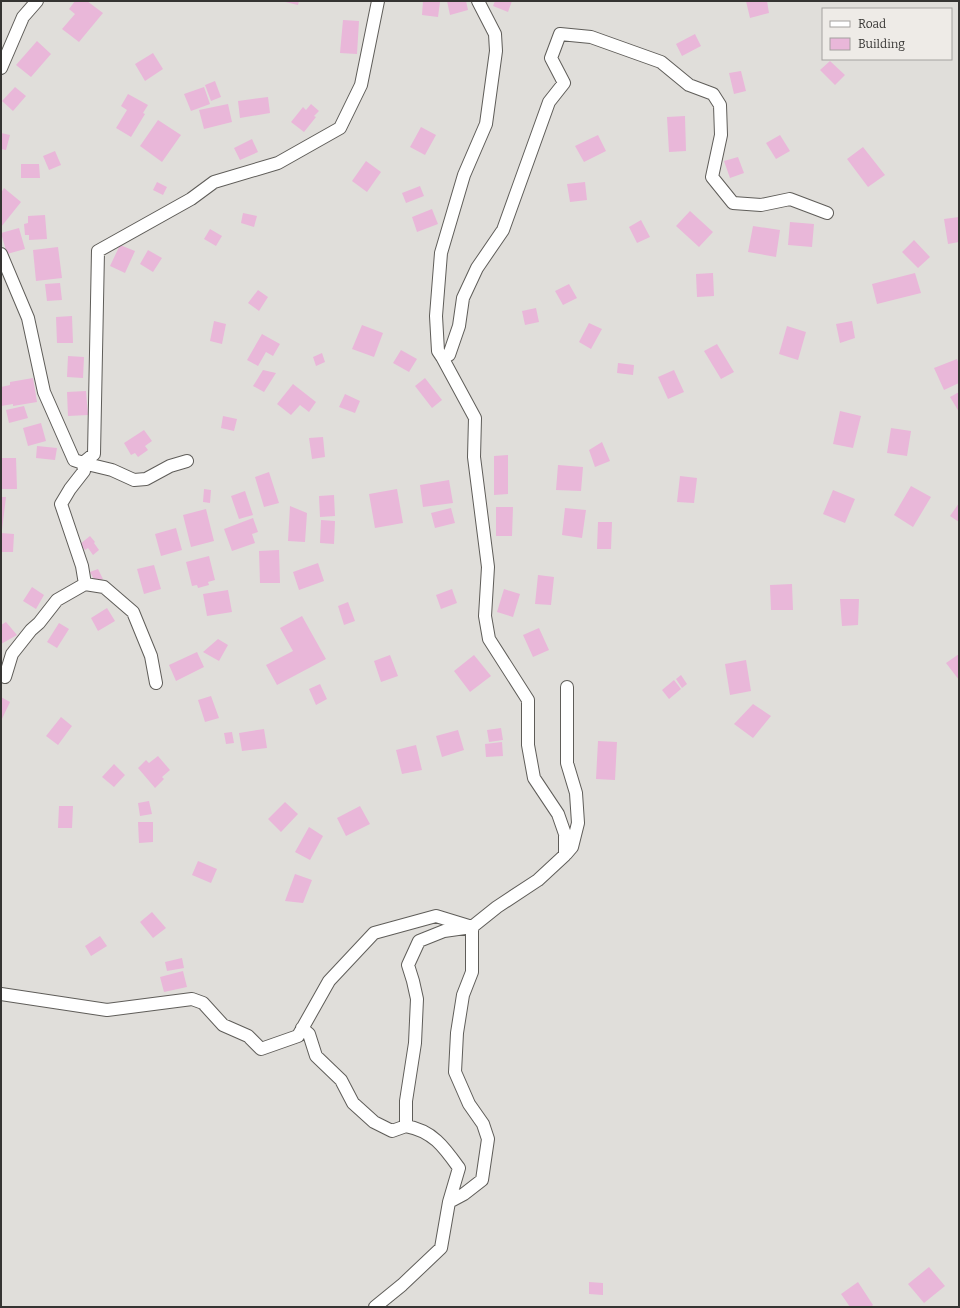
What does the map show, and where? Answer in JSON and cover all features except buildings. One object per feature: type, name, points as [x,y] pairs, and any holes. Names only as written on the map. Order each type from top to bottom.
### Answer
[{"type":"street","points":[[1,68],[23,17],[37,1]]},
{"type":"street","points":[[83,463],[94,454],[98,251],[191,199],[214,182],[278,163],[340,128],[360,86],[378,1]]},
{"type":"street","points":[[478,1],[495,34],[496,51],[486,124],[464,175],[441,253],[436,316],[438,351],[475,418],[474,457],[488,566],[485,616],[489,639],[528,700],[528,745],[534,778],[558,814],[565,834],[565,855]]},
{"type":"street","points":[[442,357],[449,355],[460,326],[463,298],[477,268],[503,230],[549,102],[564,83],[551,58],[560,34],[591,37],[661,62],[689,85],[714,94],[720,105],[721,135],[712,178],[733,203],[761,205],[790,199],[827,213]]},
{"type":"street","points":[[1,254],[28,318],[44,392],[74,460],[112,470],[134,480],[146,479],[170,466],[187,461]]},
{"type":"street","points":[[83,463],[84,471],[61,504],[82,566],[85,584]]},
{"type":"street","points":[[5,677],[12,654],[31,630],[39,623],[57,600],[85,584],[104,587],[134,612],[151,656],[156,683]]},
{"type":"street","points":[[406,1126],[406,1101],[415,1043],[416,999],[413,981],[408,965],[419,941],[444,931],[472,927],[497,907],[538,880],[572,847],[578,823],[576,793],[567,763],[567,687]]},
{"type":"street","points":[[1,994],[107,1010],[192,1000],[202,1003],[223,1025],[248,1036],[261,1049],[298,1036],[329,981],[374,933],[436,916],[472,927]]},
{"type":"street","points":[[449,1202],[464,1194],[482,1180],[488,1139],[483,1124],[469,1104],[455,1072],[457,1033],[463,995],[472,972],[472,927]]},
{"type":"street","points":[[302,1028],[309,1034],[316,1056],[341,1080],[353,1103],[374,1122],[392,1131],[406,1126],[418,1128],[434,1137],[459,1168],[449,1202],[441,1248],[402,1285],[375,1307]]}]
